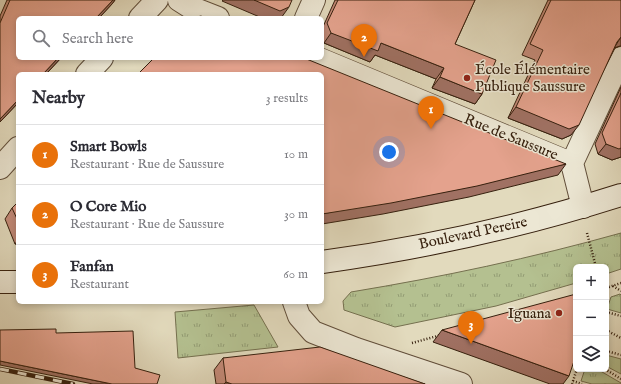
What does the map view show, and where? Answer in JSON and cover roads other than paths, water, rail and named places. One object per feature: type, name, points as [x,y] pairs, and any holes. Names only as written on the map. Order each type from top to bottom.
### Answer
[{"type":"street","points":[[142,16],[157,0]]},
{"type":"street","points":[[178,0],[190,7],[213,16]]},
{"type":"street","points":[[307,16],[314,0]]},
{"type":"street","points":[[572,163],[621,58]]},
{"type":"street","points":[[89,72],[100,60]]},
{"type":"street","name":"Rue de Saussure","points":[[324,60],[572,163],[584,207]]},
{"type":"street","points":[[0,168],[16,150]]},
{"type":"street","name":"Boulevard Pereire","points":[[324,262],[353,258],[475,234],[584,207],[621,195]]},
{"type":"street","points":[[0,282],[16,282]]},
{"type":"street","points":[[295,304],[299,316],[313,332],[356,349],[461,384]]},
{"type":"railway","points":[[0,369],[73,384]]},
{"type":"place","name":"O Core Mio","points":[[364,57]]},
{"type":"place","name":"École Élémentaire Publique Saussure","points":[[467,78]]},
{"type":"place","name":"Smart Bowls","points":[[431,129]]},
{"type":"place","name":"Iguana","points":[[559,313]]},
{"type":"place","name":"Fanfan","points":[[471,344]]}]
